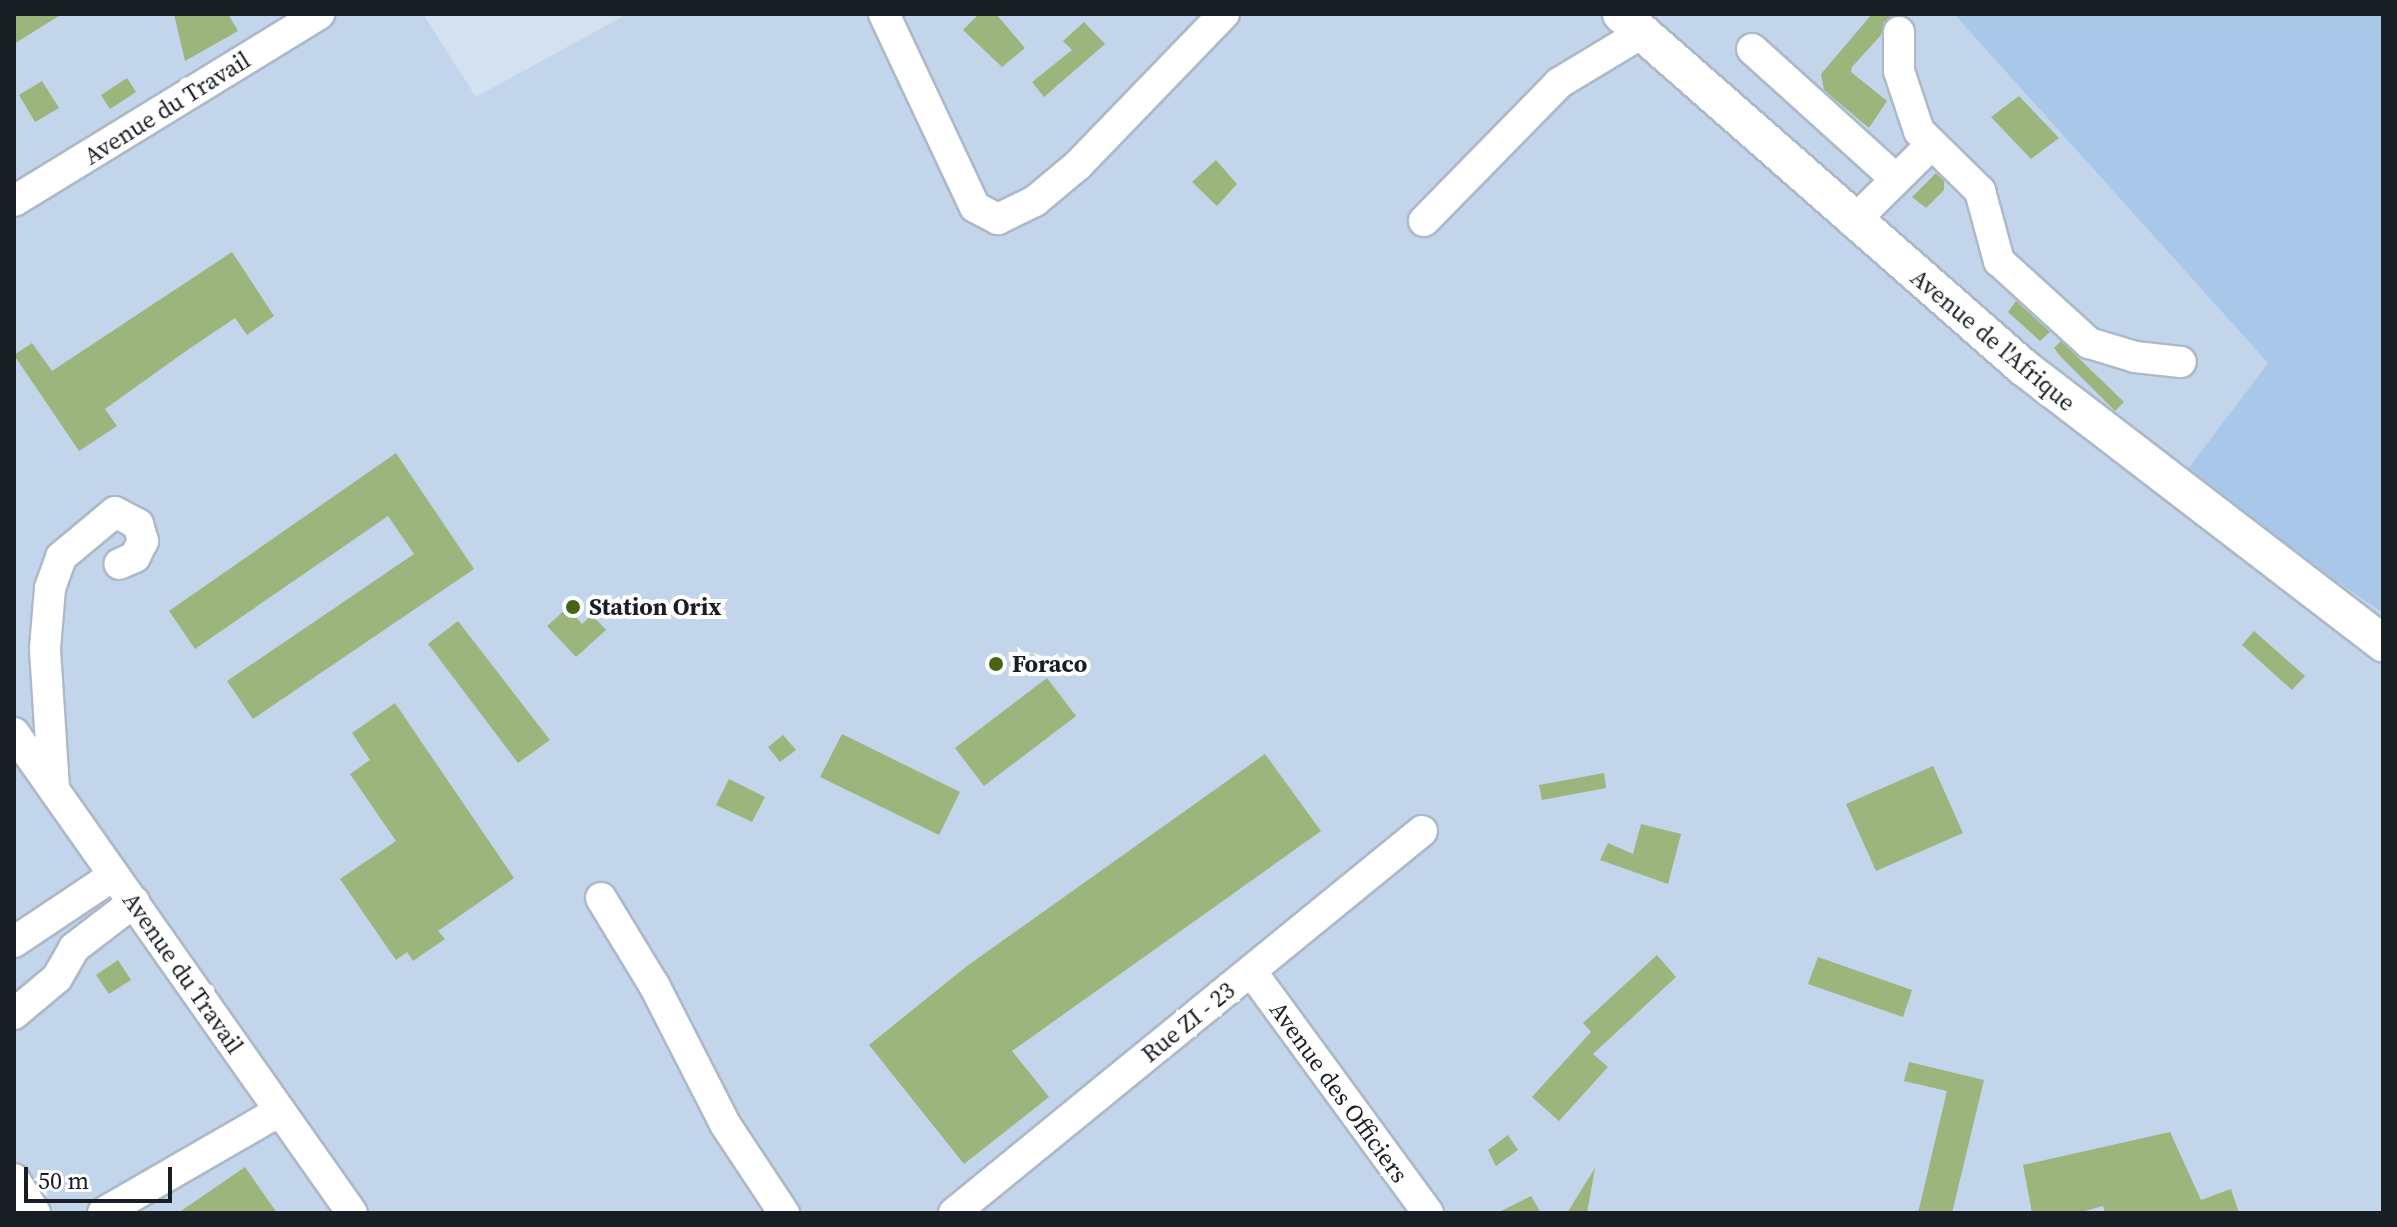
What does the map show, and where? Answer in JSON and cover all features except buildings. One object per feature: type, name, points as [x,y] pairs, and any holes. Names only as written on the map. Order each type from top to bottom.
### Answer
[{"type":"main road","name":"Avenue de l'Afrique","points":[[1632,23],[1853,222],[2158,475],[2383,643]]},
{"type":"street","name":"Avenue du Travail","points":[[14,201],[319,14]]},
{"type":"street","points":[[884,14],[975,207],[985,217],[998,219],[1035,201],[1078,165],[1224,14]]},
{"type":"street","points":[[1424,221],[1559,83],[1632,23]]},
{"type":"street","points":[[1899,32],[1899,71],[1919,131],[1930,146],[1980,191],[1999,261],[2089,343],[2135,357],[2181,362]]},
{"type":"street","points":[[1752,49],[1896,179]]},
{"type":"street","points":[[1853,222],[1930,146]]},
{"type":"street","points":[[54,791],[45,648],[50,588],[61,557],[115,512],[132,517],[142,532],[140,550],[119,564]]},
{"type":"street","name":"Avenue du Travail","points":[[14,733],[352,1213]]},
{"type":"street","name":"Rue ZI - 23","points":[[954,1213],[1422,831]]},
{"type":"street","points":[[14,942],[114,875]]},
{"type":"street","points":[[601,898],[654,985],[725,1124],[784,1213]]},
{"type":"street","points":[[14,1014],[57,978],[82,940],[134,902]]},
{"type":"street","name":"Avenue des Officiers","points":[[1251,971],[1428,1213]]},
{"type":"street","points":[[103,1213],[280,1111]]},
{"type":"street","points":[[14,1179],[35,1213]]},
{"type":"shaded area","points":[[14,14],[423,14],[476,97],[627,14],[1954,14],[2268,363],[2182,478],[2383,613],[2383,1213],[14,1213]]},
{"type":"shaded area","points":[[1954,14],[2383,14],[2383,613],[2182,477],[2268,363]]},
{"type":"place","name":"Station Orix","points":[[573,607]]},
{"type":"place","name":"Foraco","points":[[996,664]]}]
